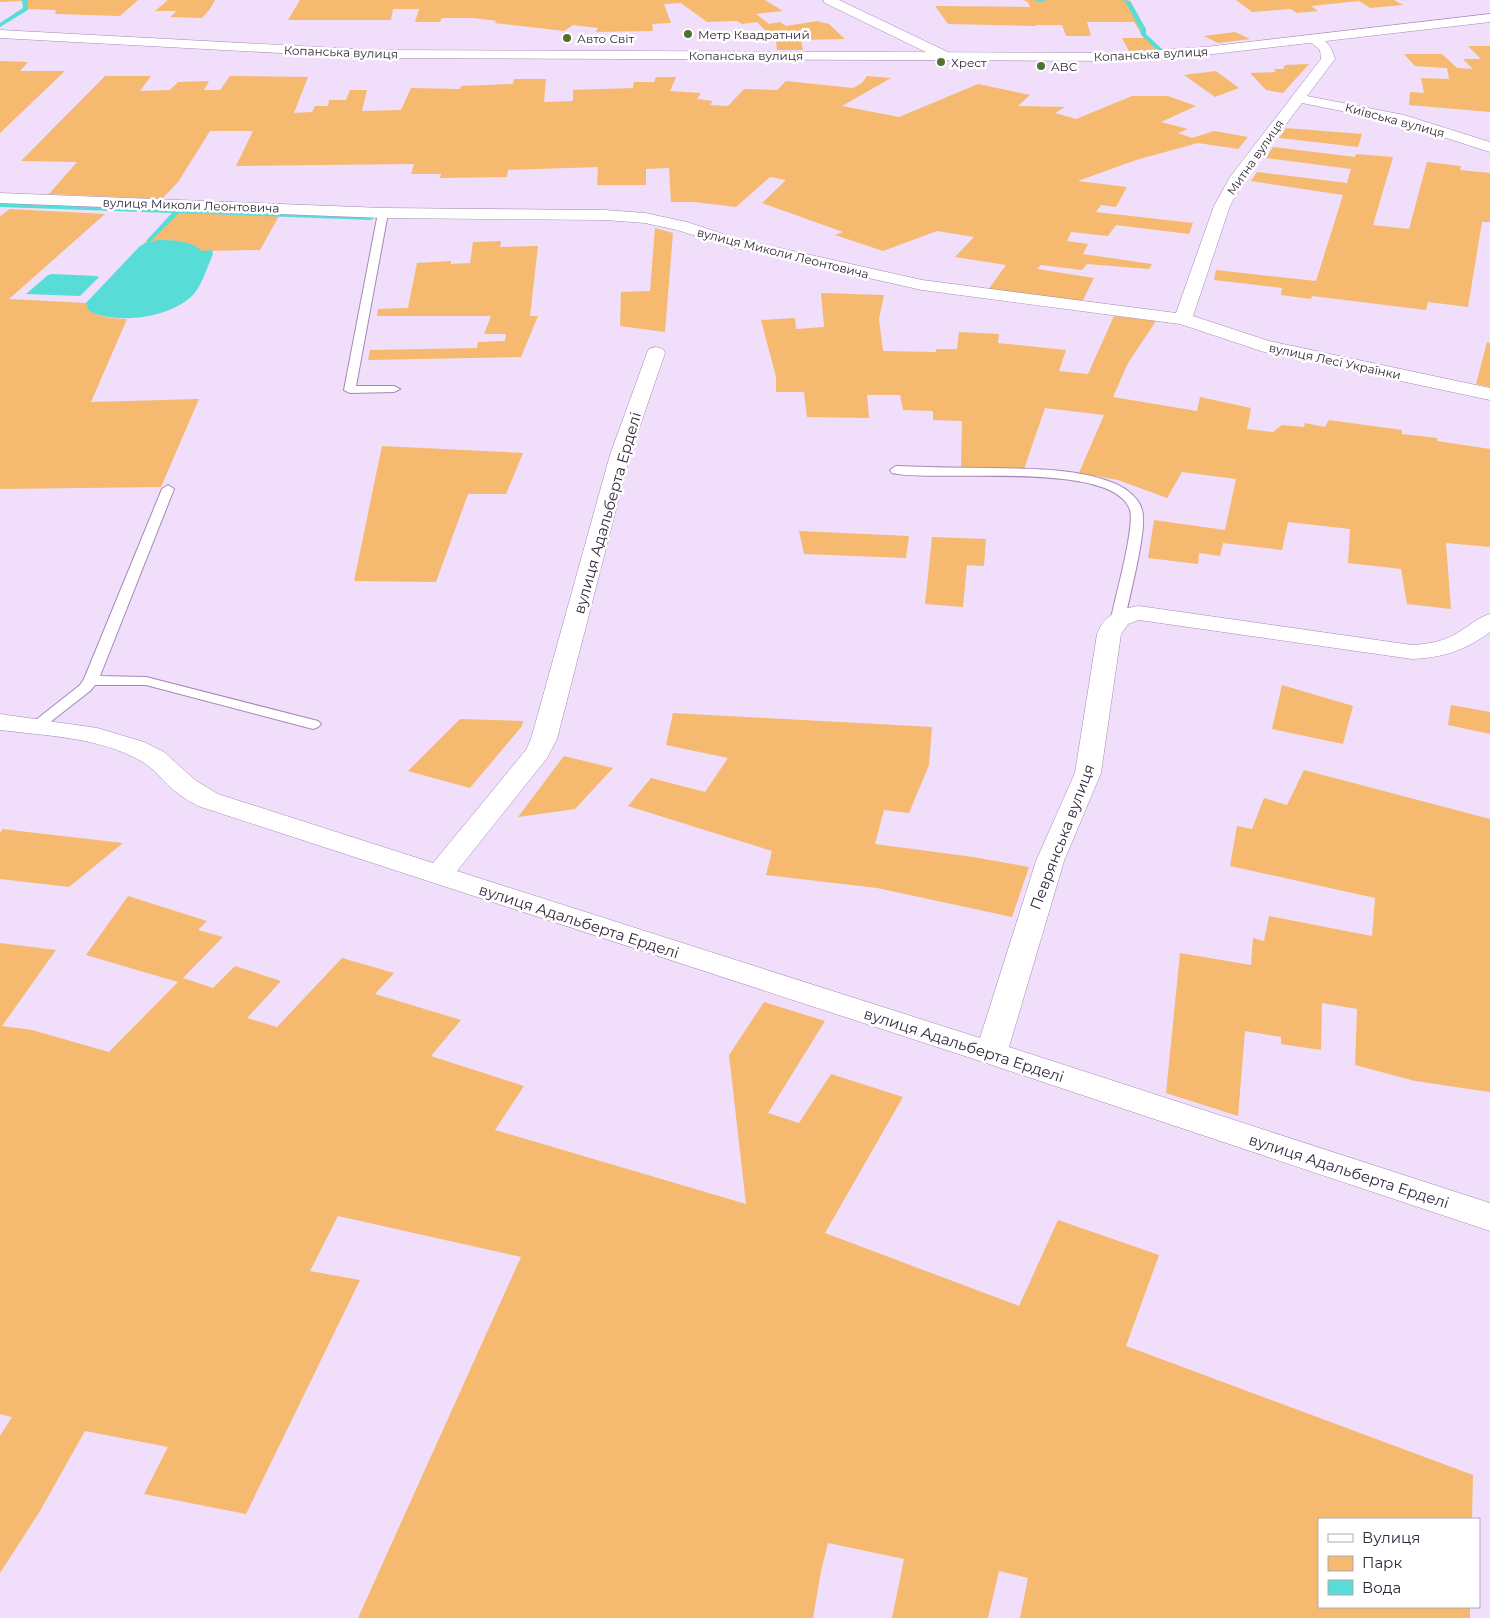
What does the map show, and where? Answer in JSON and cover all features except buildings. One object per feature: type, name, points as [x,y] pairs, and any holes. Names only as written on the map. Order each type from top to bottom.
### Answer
[{"type":"main road","points":[[829,0],[946,56]]},
{"type":"main road","name":"Копанська вулиця","points":[[0,34],[373,54],[1137,57],[1181,54],[1490,18]]},
{"type":"main road","name":"Митна вулиця","points":[[1183,319],[1222,206],[1229,192],[1254,155],[1328,59],[1326,49],[1314,39]]},
{"type":"main road","name":"Київська вулиця","points":[[1298,98],[1399,118],[1490,147]]},
{"type":"main road","name":"вулиця Миколи Леонтовича","points":[[0,198],[383,213],[605,215],[645,218],[674,224],[731,242],[922,285],[1183,319]]},
{"type":"main road","name":"вулиця Лесі Українки","points":[[1183,319],[1264,346],[1490,394]]},
{"type":"main road","name":"вулиця Адальберта Ерделі","points":[[438,875],[538,752],[544,740],[620,455],[656,353]]},
{"type":"main road","points":[[1118,619],[1127,614],[1139,613],[1412,652],[1432,652],[1465,640],[1490,621]]},
{"type":"main road","name":"Певрянська вулиця","points":[[991,1053],[1050,861],[1088,773],[1109,634],[1112,625],[1118,619]]},
{"type":"main road","name":"вулиця Адальберта Ерделі","points":[[0,722],[105,738],[131,746],[150,755],[168,768],[193,792],[208,800],[991,1053],[1490,1217]]},
{"type":"lane","points":[[383,213],[350,390],[394,389]]},
{"type":"lane","name":"Певрянська вулиця","points":[[896,470],[1064,475],[1102,483],[1125,495],[1132,501],[1136,509],[1137,520],[1118,619]]},
{"type":"lane","points":[[35,727],[85,688],[91,680],[168,489]]},
{"type":"lane","points":[[91,680],[146,682],[313,724]]},
{"type":"green space","points":[[0,0],[138,0],[120,16],[55,14],[56,10],[26,9],[24,1],[0,2]]},
{"type":"green space","points":[[168,0],[215,0],[202,18],[170,17],[177,11],[155,11]]},
{"type":"green space","points":[[300,0],[765,0],[783,11],[756,14],[769,24],[780,22],[786,26],[817,21],[829,24],[845,39],[801,40],[803,50],[777,50],[776,41],[770,41],[767,32],[757,22],[742,24],[737,21],[707,22],[681,3],[664,4],[671,23],[652,24],[653,31],[596,32],[598,28],[573,25],[564,31],[494,23],[497,21],[474,18],[442,18],[440,22],[415,22],[419,9],[393,9],[391,20],[288,20]]},
{"type":"green space","points":[[1023,0],[1128,0],[1131,2],[1145,30],[1144,34],[1163,50],[1129,51],[1122,38],[1144,38],[1134,22],[1087,22],[1091,36],[1066,36],[1062,25],[948,24],[935,6],[1030,7],[1028,2]]},
{"type":"green space","points":[[1236,0],[1394,0],[1403,5],[1370,8],[1359,1],[1311,6],[1318,11],[1297,13],[1291,9],[1252,12]]},
{"type":"green space","points":[[1235,32],[1250,39],[1218,43],[1204,36]]},
{"type":"green space","points":[[1468,46],[1490,46],[1490,112],[1409,105],[1410,92],[1424,93],[1421,78],[1449,79],[1447,68],[1415,66],[1404,54],[1442,54],[1457,68],[1473,69],[1463,59],[1481,59]]},
{"type":"green space","points":[[0,61],[28,62],[20,71],[65,71],[0,133]]},
{"type":"green space","points":[[1309,64],[1283,93],[1266,90],[1250,73],[1276,72],[1274,69],[1283,69],[1285,65]]},
{"type":"green space","points":[[1216,71],[1239,88],[1215,97],[1184,75]]},
{"type":"green space","points":[[105,76],[151,76],[140,91],[170,90],[178,82],[209,81],[204,90],[220,90],[230,76],[308,77],[294,113],[312,112],[315,106],[328,106],[329,100],[346,100],[350,90],[367,90],[362,111],[401,110],[411,88],[460,89],[461,86],[513,84],[514,79],[546,79],[544,102],[573,101],[573,90],[633,88],[634,82],[654,82],[656,77],[676,77],[670,91],[701,93],[697,99],[713,101],[710,105],[728,106],[744,89],[777,90],[786,81],[853,88],[862,83],[867,76],[891,78],[842,106],[899,117],[978,84],[1030,95],[1018,106],[1065,107],[1055,113],[1076,119],[1132,96],[1168,96],[1196,106],[1161,122],[1188,129],[1178,133],[1192,138],[1214,131],[1248,137],[1238,149],[1198,143],[1136,160],[1078,181],[1127,187],[1116,207],[1101,205],[1096,212],[1193,223],[1189,234],[1116,225],[1108,236],[1071,232],[1067,241],[1088,244],[1083,254],[1152,264],[1149,269],[1087,264],[1082,270],[1041,265],[1037,269],[1094,278],[1082,302],[988,290],[1006,265],[955,257],[974,237],[937,231],[883,251],[835,235],[843,232],[762,203],[786,180],[770,177],[736,207],[694,202],[671,202],[669,168],[646,169],[646,185],[597,185],[598,167],[508,170],[507,177],[440,178],[441,174],[411,174],[414,164],[236,166],[253,131],[210,131],[178,182],[162,199],[49,194],[77,162],[21,161]]},
{"type":"green space","points":[[1286,128],[1362,134],[1358,147],[1279,138]]},
{"type":"green space","points":[[1273,147],[1355,157],[1356,154],[1393,157],[1373,225],[1409,229],[1427,162],[1461,166],[1460,170],[1490,173],[1490,222],[1482,222],[1468,307],[1428,302],[1426,310],[1312,296],[1311,299],[1281,295],[1282,288],[1214,280],[1216,270],[1316,281],[1343,195],[1251,181],[1257,172],[1347,183],[1351,169],[1266,158]]},
{"type":"green space","points":[[10,209],[105,214],[9,299],[86,303],[89,311],[94,313],[117,319],[127,319],[91,402],[199,399],[161,487],[0,489],[0,216]]},
{"type":"green space","points":[[173,212],[279,216],[260,250],[202,251],[193,245],[168,240],[145,243]]},
{"type":"green space","points":[[655,228],[673,233],[665,332],[620,326],[621,292],[650,291]]},
{"type":"green space","points":[[501,241],[500,247],[538,246],[530,316],[538,316],[521,357],[368,360],[370,350],[477,348],[478,342],[505,341],[506,334],[484,334],[491,316],[377,316],[378,309],[408,308],[417,263],[451,261],[451,264],[470,263],[473,242]]},
{"type":"green space","points":[[821,293],[884,295],[879,319],[883,351],[936,352],[936,349],[957,349],[959,332],[999,334],[998,343],[1066,350],[1059,371],[1088,374],[1114,316],[1156,321],[1128,363],[1113,397],[1197,411],[1200,397],[1251,408],[1247,429],[1273,432],[1282,425],[1304,427],[1305,423],[1325,427],[1329,420],[1402,430],[1402,434],[1437,438],[1437,441],[1490,449],[1490,547],[1446,543],[1451,609],[1407,604],[1401,569],[1348,563],[1350,529],[1288,522],[1282,550],[1223,543],[1220,556],[1199,553],[1198,564],[1148,558],[1154,520],[1225,530],[1236,479],[1182,472],[1167,498],[1118,480],[1079,473],[1104,415],[1045,408],[1024,469],[961,467],[962,421],[933,420],[933,411],[903,410],[900,395],[867,395],[869,418],[807,417],[804,392],[776,392],[776,377],[761,320],[795,318],[796,329],[824,327]]},
{"type":"green space","points":[[1487,342],[1490,343],[1490,387],[1476,384]]},
{"type":"green space","points":[[382,446],[523,453],[506,494],[468,494],[436,582],[354,581]]},
{"type":"green space","points":[[799,531],[909,536],[906,558],[804,554]]},
{"type":"green space","points":[[932,537],[986,539],[984,566],[967,565],[963,607],[925,604]]},
{"type":"green space","points":[[1282,685],[1353,706],[1343,744],[1272,729]]},
{"type":"green space","points":[[1451,705],[1490,712],[1490,734],[1448,725]]},
{"type":"green space","points":[[673,713],[932,727],[929,765],[909,813],[884,810],[875,844],[973,857],[1029,867],[1012,917],[877,888],[766,875],[772,851],[628,806],[651,778],[705,792],[728,758],[666,745]]},
{"type":"green space","points":[[460,719],[523,721],[522,726],[470,788],[408,771]]},
{"type":"green space","points":[[564,756],[613,768],[575,809],[518,817]]},
{"type":"green space","points":[[1304,770],[1490,819],[1490,1092],[1415,1081],[1355,1065],[1357,1009],[1322,1003],[1321,1050],[1281,1044],[1281,1037],[1245,1031],[1238,1116],[1166,1093],[1180,953],[1251,965],[1253,938],[1264,941],[1269,916],[1372,936],[1375,898],[1230,866],[1237,826],[1252,829],[1264,798],[1287,805]]},
{"type":"green space","points":[[3,829],[123,843],[69,887],[0,879],[0,833]]},
{"type":"green space","points":[[128,896],[207,921],[198,930],[223,937],[183,978],[213,988],[235,966],[281,981],[247,1018],[277,1027],[342,958],[394,973],[375,994],[461,1020],[431,1056],[524,1086],[495,1130],[746,1204],[729,1055],[764,1002],[825,1021],[768,1113],[799,1123],[831,1074],[903,1097],[825,1233],[1019,1306],[1058,1220],[1159,1255],[1126,1346],[1473,1475],[1472,1518],[1318,1518],[1318,1608],[1470,1608],[1470,1618],[1020,1618],[1028,1578],[999,1571],[988,1618],[892,1618],[904,1559],[828,1543],[813,1618],[358,1618],[521,1257],[338,1216],[310,1271],[360,1280],[246,1514],[144,1494],[168,1447],[85,1431],[40,1511],[0,1573],[0,1436],[12,1417],[0,1414],[0,943],[56,950],[2,1026],[32,1030],[109,1052],[178,982],[86,955]]},
{"type":"water","points":[[159,240],[188,243],[202,251],[212,250],[213,254],[204,276],[192,296],[170,310],[142,317],[114,318],[89,311],[86,303],[139,247],[145,243]]},
{"type":"water","points":[[48,275],[99,277],[80,296],[26,294]]},
{"type":"waterway","points":[[0,25],[26,9],[25,0]]},
{"type":"waterway","points":[[1036,0],[1043,0]]},
{"type":"waterway","points":[[1124,0],[1128,2],[1143,29],[1143,34],[1161,51]]},
{"type":"waterway","points":[[0,205],[177,211]]},
{"type":"waterway","points":[[149,241],[177,211]]},
{"type":"waterway","points":[[177,211],[371,218]]},
{"type":"place","name":"Метр Квадратний","points":[[688,34]]},
{"type":"place","name":"Авто Світ","points":[[567,38]]},
{"type":"place","name":"Хрест","points":[[941,62]]},
{"type":"place","name":"ABC","points":[[1041,66]]}]
